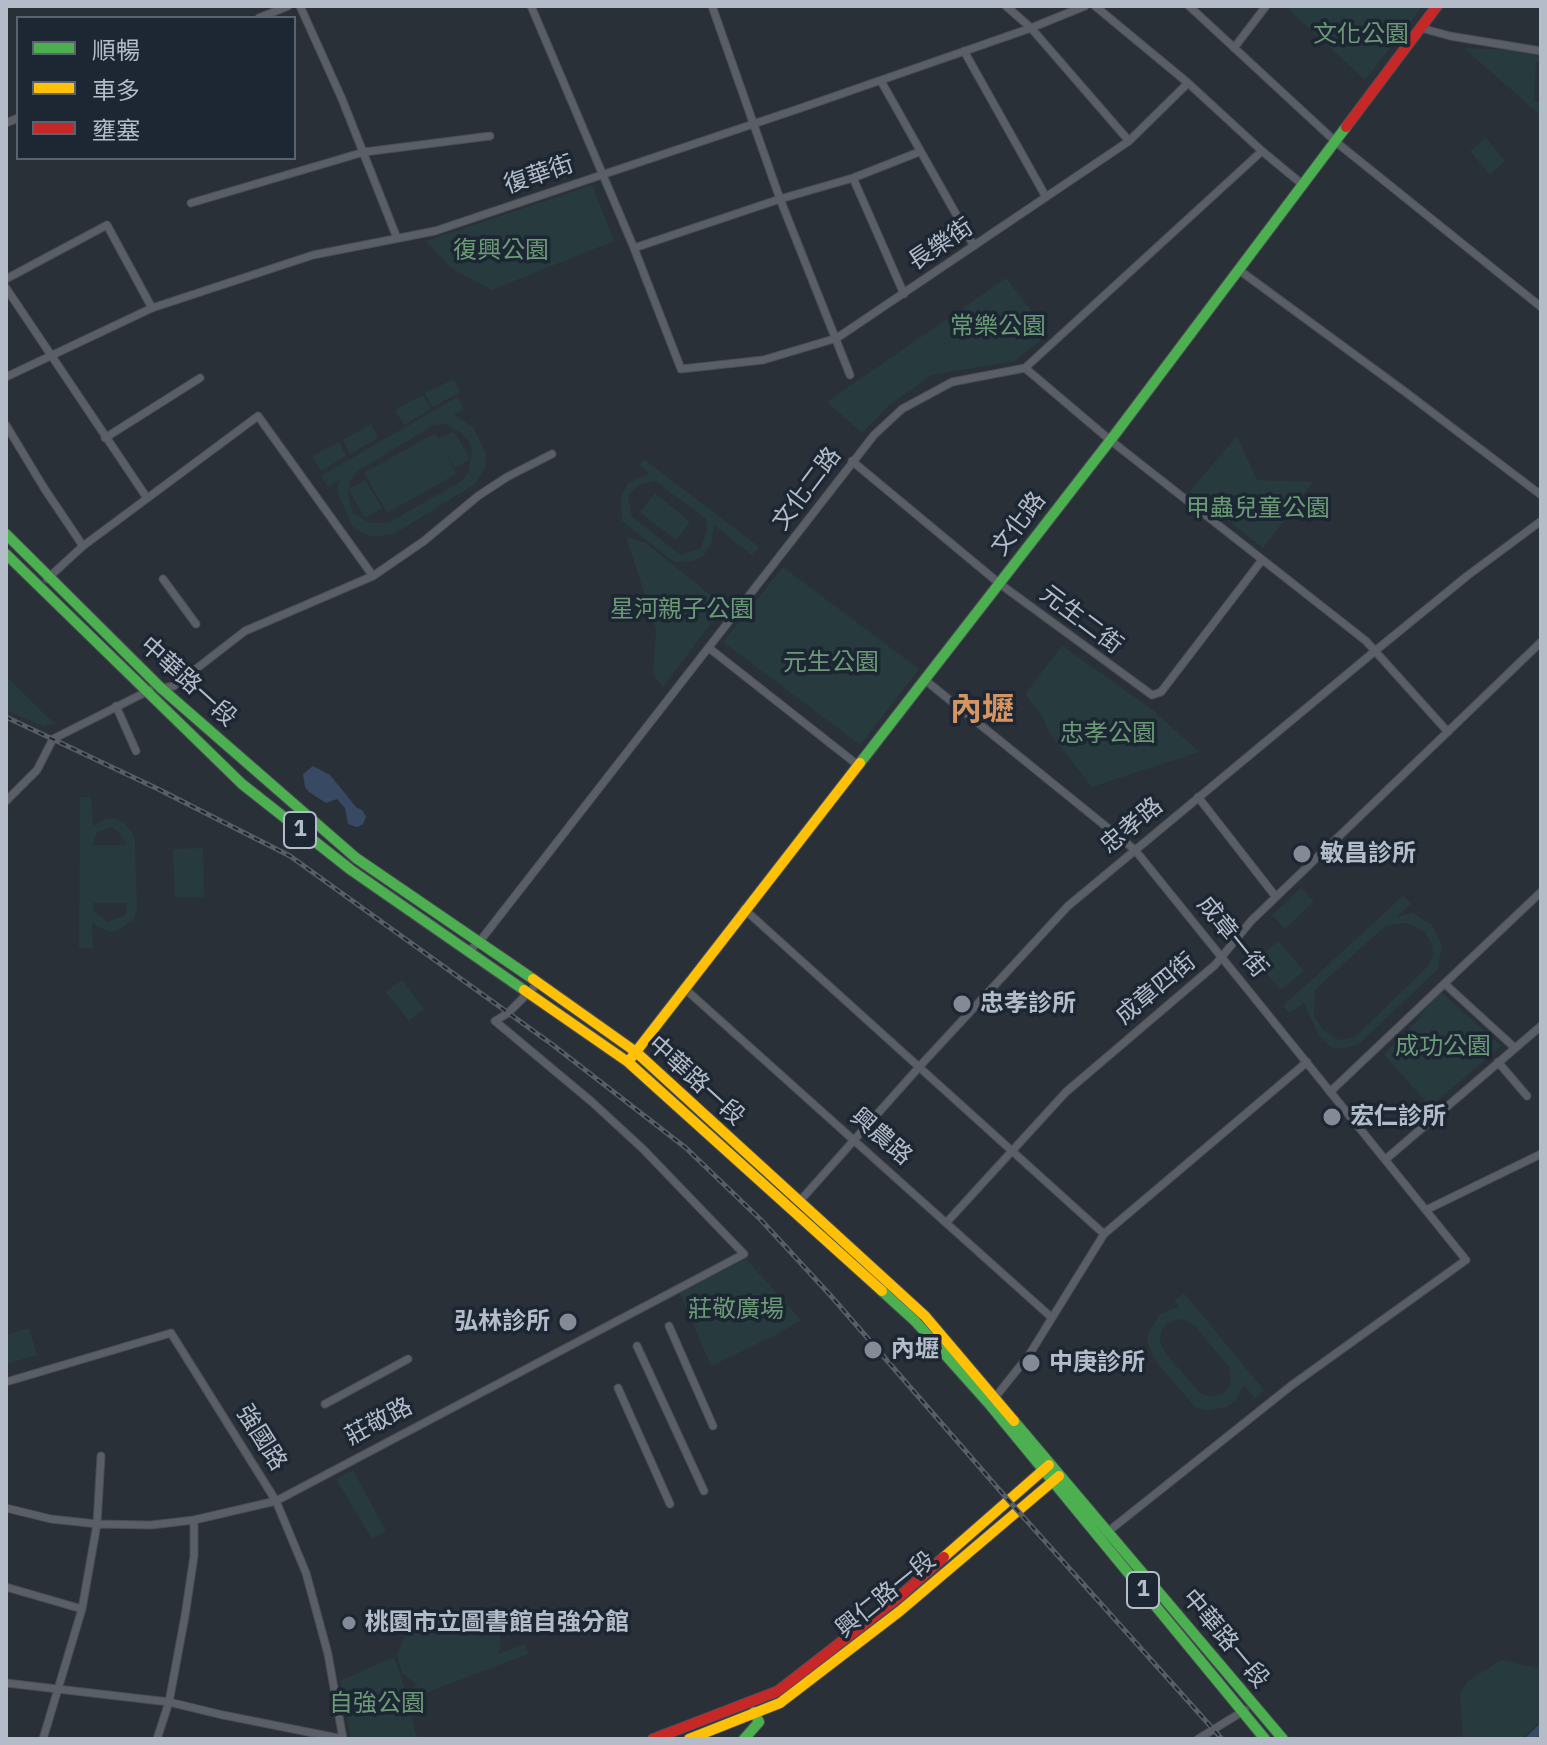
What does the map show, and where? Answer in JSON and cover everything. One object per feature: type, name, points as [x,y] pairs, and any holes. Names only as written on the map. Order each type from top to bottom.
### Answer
[{"type":"main road","name":"文化路","points":[[628,1062],[744,909],[1000,584],[1437,6]]},
{"type":"main road","name":"中華路一段","points":[[6,534],[161,688],[356,858],[636,1052],[797,1205]]},
{"type":"main road","name":"中華路一段","points":[[6,554],[242,784],[351,870],[628,1062],[925,1316],[1265,1739]]},
{"type":"main road","name":"興仁路一段","points":[[750,1708],[778,1691],[864,1625],[1047,1467]]},
{"type":"main road","name":"興仁路一段","points":[[750,1708],[780,1703],[891,1619],[1057,1478]]},
{"type":"main road","name":"中華路一段","points":[[1104,1535],[1283,1739]]},
{"type":"main road","points":[[653,1739],[750,1708]]},
{"type":"main road","points":[[689,1739],[750,1708]]},
{"type":"main road","points":[[744,1739],[759,1722],[750,1708]]},
{"type":"street","points":[[264,16],[288,6]]},
{"type":"street","points":[[300,6],[364,152],[397,238]]},
{"type":"street","points":[[531,6],[634,248],[853,178],[919,152]]},
{"type":"street","points":[[712,6],[780,199],[850,375]]},
{"type":"street","points":[[1006,6],[1031,28],[1129,141]]},
{"type":"street","name":"復華街","points":[[6,377],[152,308],[313,255],[435,231],[881,81],[1085,6]]},
{"type":"street","points":[[1095,6],[1303,185]]},
{"type":"street","points":[[1189,6],[1336,142],[1541,307]]},
{"type":"street","points":[[1234,48],[1266,6]]},
{"type":"street","points":[[1421,28],[1541,51]]},
{"type":"street","points":[[964,51],[1046,197]]},
{"type":"street","points":[[881,81],[974,246]]},
{"type":"street","name":"長樂街","points":[[634,248],[681,369],[763,360],[837,338],[1129,141],[1188,83]]},
{"type":"street","points":[[191,203],[364,152],[490,136]]},
{"type":"street","points":[[1262,151],[1025,368],[1110,440],[1366,641],[1448,732]]},
{"type":"street","points":[[853,178],[904,294]]},
{"type":"street","points":[[6,279],[107,225],[152,308]]},
{"type":"street","points":[[1239,270],[1541,495]]},
{"type":"street","points":[[6,288],[147,498]]},
{"type":"street","name":"文化二路","points":[[468,952],[480,941],[874,435],[902,409],[952,382],[1025,368]]},
{"type":"street","points":[[105,438],[200,378]]},
{"type":"street","points":[[40,587],[83,546],[258,416],[373,576]]},
{"type":"street","points":[[6,425],[83,546]]},
{"type":"street","points":[[6,801],[37,770],[53,739],[146,691],[174,686],[245,631],[373,576],[424,541],[478,496],[552,454]]},
{"type":"street","name":"元生二街","points":[[852,461],[1000,584],[1152,695],[1161,692],[1262,560]]},
{"type":"street","name":"忠孝路","points":[[797,1205],[1068,906],[1467,576],[1541,521]]},
{"type":"street","points":[[163,579],[196,624]]},
{"type":"street","name":"成章四街","points":[[947,1222],[1066,1092],[1215,965],[1251,921],[1541,642]]},
{"type":"street","points":[[709,648],[859,766]]},
{"type":"street","name":"成章一街","points":[[925,680],[1135,850],[1466,1260],[1292,1385],[1104,1535]]},
{"type":"street","points":[[116,706],[136,751]]},
{"type":"street","points":[[1198,797],[1276,897]]},
{"type":"street","points":[[1330,1092],[1541,892]]},
{"type":"street","points":[[744,909],[1104,1234]]},
{"type":"street","points":[[528,993],[538,983]]},
{"type":"street","points":[[1445,984],[1515,1048]]},
{"type":"street","name":"興農路","points":[[684,988],[1051,1317]]},
{"type":"street","name":"莊敬路","points":[[6,1508],[51,1519],[151,1525],[194,1520],[276,1501],[744,1254],[643,1149],[495,1021],[528,993]]},
{"type":"street","points":[[1386,1159],[1541,1026]]},
{"type":"street","points":[[993,1401],[1029,1355],[1104,1234],[1307,1062]]},
{"type":"street","points":[[1498,1062],[1527,1096]]},
{"type":"street","points":[[1426,1210],[1541,1154]]},
{"type":"street","points":[[669,1326],[713,1426]]},
{"type":"street","name":"強國路","points":[[6,1382],[171,1333],[276,1501],[306,1573],[328,1654],[343,1739]]},
{"type":"street","points":[[637,1346],[704,1491]]},
{"type":"street","points":[[325,1404],[408,1359]]},
{"type":"street","points":[[618,1388],[670,1504]]},
{"type":"street","points":[[43,1739],[82,1609],[97,1524],[101,1456]]},
{"type":"street","points":[[157,1739],[169,1702],[194,1556],[194,1520]]},
{"type":"street","points":[[6,1587],[82,1609]]},
{"type":"street","points":[[6,1683],[169,1702],[343,1739]]},
{"type":"street","points":[[1198,1739],[1253,1704]]},
{"type":"green space","name":"文化公園","points":[[1285,6],[1423,6],[1365,80]]},
{"type":"green space","points":[[1464,48],[1541,51],[1541,62],[1536,62],[1534,101],[1541,102],[1541,116]]},
{"type":"green space","points":[[1486,138],[1505,161],[1490,175],[1470,151]]},
{"type":"green space","name":"復興公園","points":[[592,185],[614,241],[492,290],[451,268],[426,241]]},
{"type":"green space","name":"常樂公園","points":[[1006,278],[1049,333],[1015,361],[932,375],[888,406],[862,433],[827,402]]},
{"type":"green space","points":[[454,379],[460,392],[433,407],[425,393]]},
{"type":"green space","points":[[423,395],[431,409],[404,425],[395,410]]},
{"type":"green space","points":[[457,397],[464,409],[454,415],[473,427],[486,454],[485,468],[475,484],[394,534],[375,537],[352,526],[337,491],[340,480],[328,487],[321,476]],"holes":[[[445,424],[469,441],[472,451],[468,473],[462,481],[388,523],[370,523],[353,513],[349,490],[365,518],[382,508],[365,480],[349,489],[351,479],[358,471],[434,425]]]},
{"type":"green space","points":[[371,424],[378,438],[350,454],[343,440]]},
{"type":"green space","points":[[454,431],[470,459],[455,468],[447,456],[456,474],[387,513],[364,473],[435,433],[439,439]]},
{"type":"green space","name":"甲蟲兒童公園","points":[[1237,436],[1257,480],[1313,482],[1263,548],[1190,491]]},
{"type":"green space","points":[[339,442],[346,456],[321,471],[312,456]]},
{"type":"green space","points":[[644,459],[759,547],[753,556],[714,525],[711,545],[704,555],[693,561],[674,562],[622,521],[621,497],[628,483],[649,473],[639,465]],"holes":[[[655,481],[706,519],[707,530],[701,548],[681,555],[632,517],[628,495],[638,485]]]},
{"type":"green space","points":[[655,493],[690,522],[676,540],[640,512]]},
{"type":"green space","name":"星河親子公園","points":[[626,537],[646,543],[724,606],[663,687],[653,675],[656,629]]},
{"type":"green space","name":"元生公園","points":[[783,567],[919,669],[860,745],[723,642]]},
{"type":"green space","name":"忠孝公園","points":[[1062,646],[1153,710],[1199,752],[1092,787],[1050,734],[1042,716],[1025,694]]},
{"type":"green space","points":[[6,676],[54,723],[45,727],[6,710]]},
{"type":"green space","points":[[80,797],[91,797],[93,826],[114,818],[132,832],[135,841],[137,908],[134,919],[118,930],[109,932],[92,923],[93,948],[79,948]],"holes":[[[112,827],[119,832],[126,845],[93,845],[97,832]],[[93,903],[126,903],[127,910],[125,915],[108,922],[94,912]]]},
{"type":"green space","points":[[203,848],[204,897],[175,897],[173,849]]},
{"type":"green space","points":[[1301,888],[1314,901],[1285,929],[1272,915]]},
{"type":"green space","points":[[1403,896],[1411,904],[1396,917],[1413,913],[1432,925],[1442,945],[1438,969],[1359,1044],[1332,1048],[1319,1036],[1304,1003],[1289,1013],[1283,1006]],"holes":[[[1407,923],[1425,932],[1432,944],[1433,956],[1427,967],[1355,1037],[1339,1040],[1323,1030],[1314,1016],[1315,990],[1386,925]]]},
{"type":"green space","points":[[1278,941],[1304,971],[1281,990],[1255,961]]},
{"type":"green space","points":[[402,980],[424,1009],[409,1021],[386,992]]},
{"type":"green space","name":"成功公園","points":[[1440,991],[1501,1046],[1430,1107],[1384,1054],[1417,1021]]},
{"type":"green space","name":"莊敬廣場","points":[[746,1259],[801,1320],[711,1366],[680,1293]]},
{"type":"green space","points":[[1184,1293],[1264,1390],[1255,1398],[1244,1385],[1236,1400],[1227,1407],[1206,1411],[1195,1407],[1155,1360],[1147,1342],[1160,1314],[1179,1307],[1174,1301]],"holes":[[[1178,1319],[1195,1326],[1229,1367],[1231,1383],[1223,1394],[1211,1397],[1199,1392],[1164,1351],[1160,1341],[1162,1330]]]},
{"type":"green space","points":[[29,1328],[37,1355],[6,1364],[6,1335]]},
{"type":"green space","points":[[353,1470],[386,1531],[372,1539],[336,1479]]},
{"type":"green space","points":[[473,1608],[488,1615],[498,1627],[501,1643],[498,1654],[525,1644],[528,1654],[412,1698],[409,1690],[418,1686],[402,1673],[397,1655],[404,1638],[418,1626]]},
{"type":"green space","name":"自強公園","points":[[394,1657],[417,1739],[351,1739],[340,1681]]},
{"type":"green space","points":[[1501,1660],[1541,1669],[1541,1721],[1522,1739],[1463,1739],[1460,1695],[1467,1682]]},
{"type":"water","points":[[313,766],[330,775],[356,807],[363,811],[366,817],[363,824],[357,827],[348,824],[345,808],[337,799],[326,803],[309,792],[303,774]]},
{"type":"waterway","points":[[1530,1739],[1541,1728]]},
{"type":"railway","points":[[6,717],[290,856],[553,1045],[686,1148],[761,1220],[831,1296],[1222,1739]]},
{"type":"traffic: fast","points":[[860,763],[1116,433],[1346,127]]},
{"type":"traffic: fast","points":[[6,534],[161,688],[356,858],[533,979]]},
{"type":"traffic: fast","points":[[6,554],[242,784],[351,870],[524,990]]},
{"type":"traffic: fast","points":[[882,1291],[915,1321],[990,1405],[1265,1739]]},
{"type":"traffic: fast","points":[[1014,1421],[1283,1739]]},
{"type":"traffic: fast","points":[[744,1739],[759,1722],[754,1712]]},
{"type":"traffic: slow","points":[[628,1062],[860,763]]},
{"type":"traffic: slow","points":[[533,979],[636,1052],[925,1316],[1014,1421]]},
{"type":"traffic: slow","points":[[524,990],[628,1062],[882,1291]]},
{"type":"traffic: slow","points":[[944,1557],[1049,1465]]},
{"type":"traffic: slow","points":[[689,1739],[780,1703],[900,1611],[1059,1476]]},
{"type":"traffic: jam","points":[[1346,127],[1437,6]]},
{"type":"traffic: jam","points":[[653,1739],[778,1691],[899,1597],[944,1557]]},
{"type":"place","name":"敏昌診所","points":[[1302,854]]},
{"type":"place","name":"忠孝診所","points":[[962,1004]]},
{"type":"place","name":"宏仁診所","points":[[1332,1117]]},
{"type":"place","name":"弘林診所","points":[[568,1322]]},
{"type":"place","name":"內壢","points":[[873,1350]]},
{"type":"place","name":"中庚診所","points":[[1031,1363]]},
{"type":"place","name":"桃園市立圖書館自強分館","points":[[349,1623]]},
{"type":"district","name":"內壢","points":[[982,711]]}]
